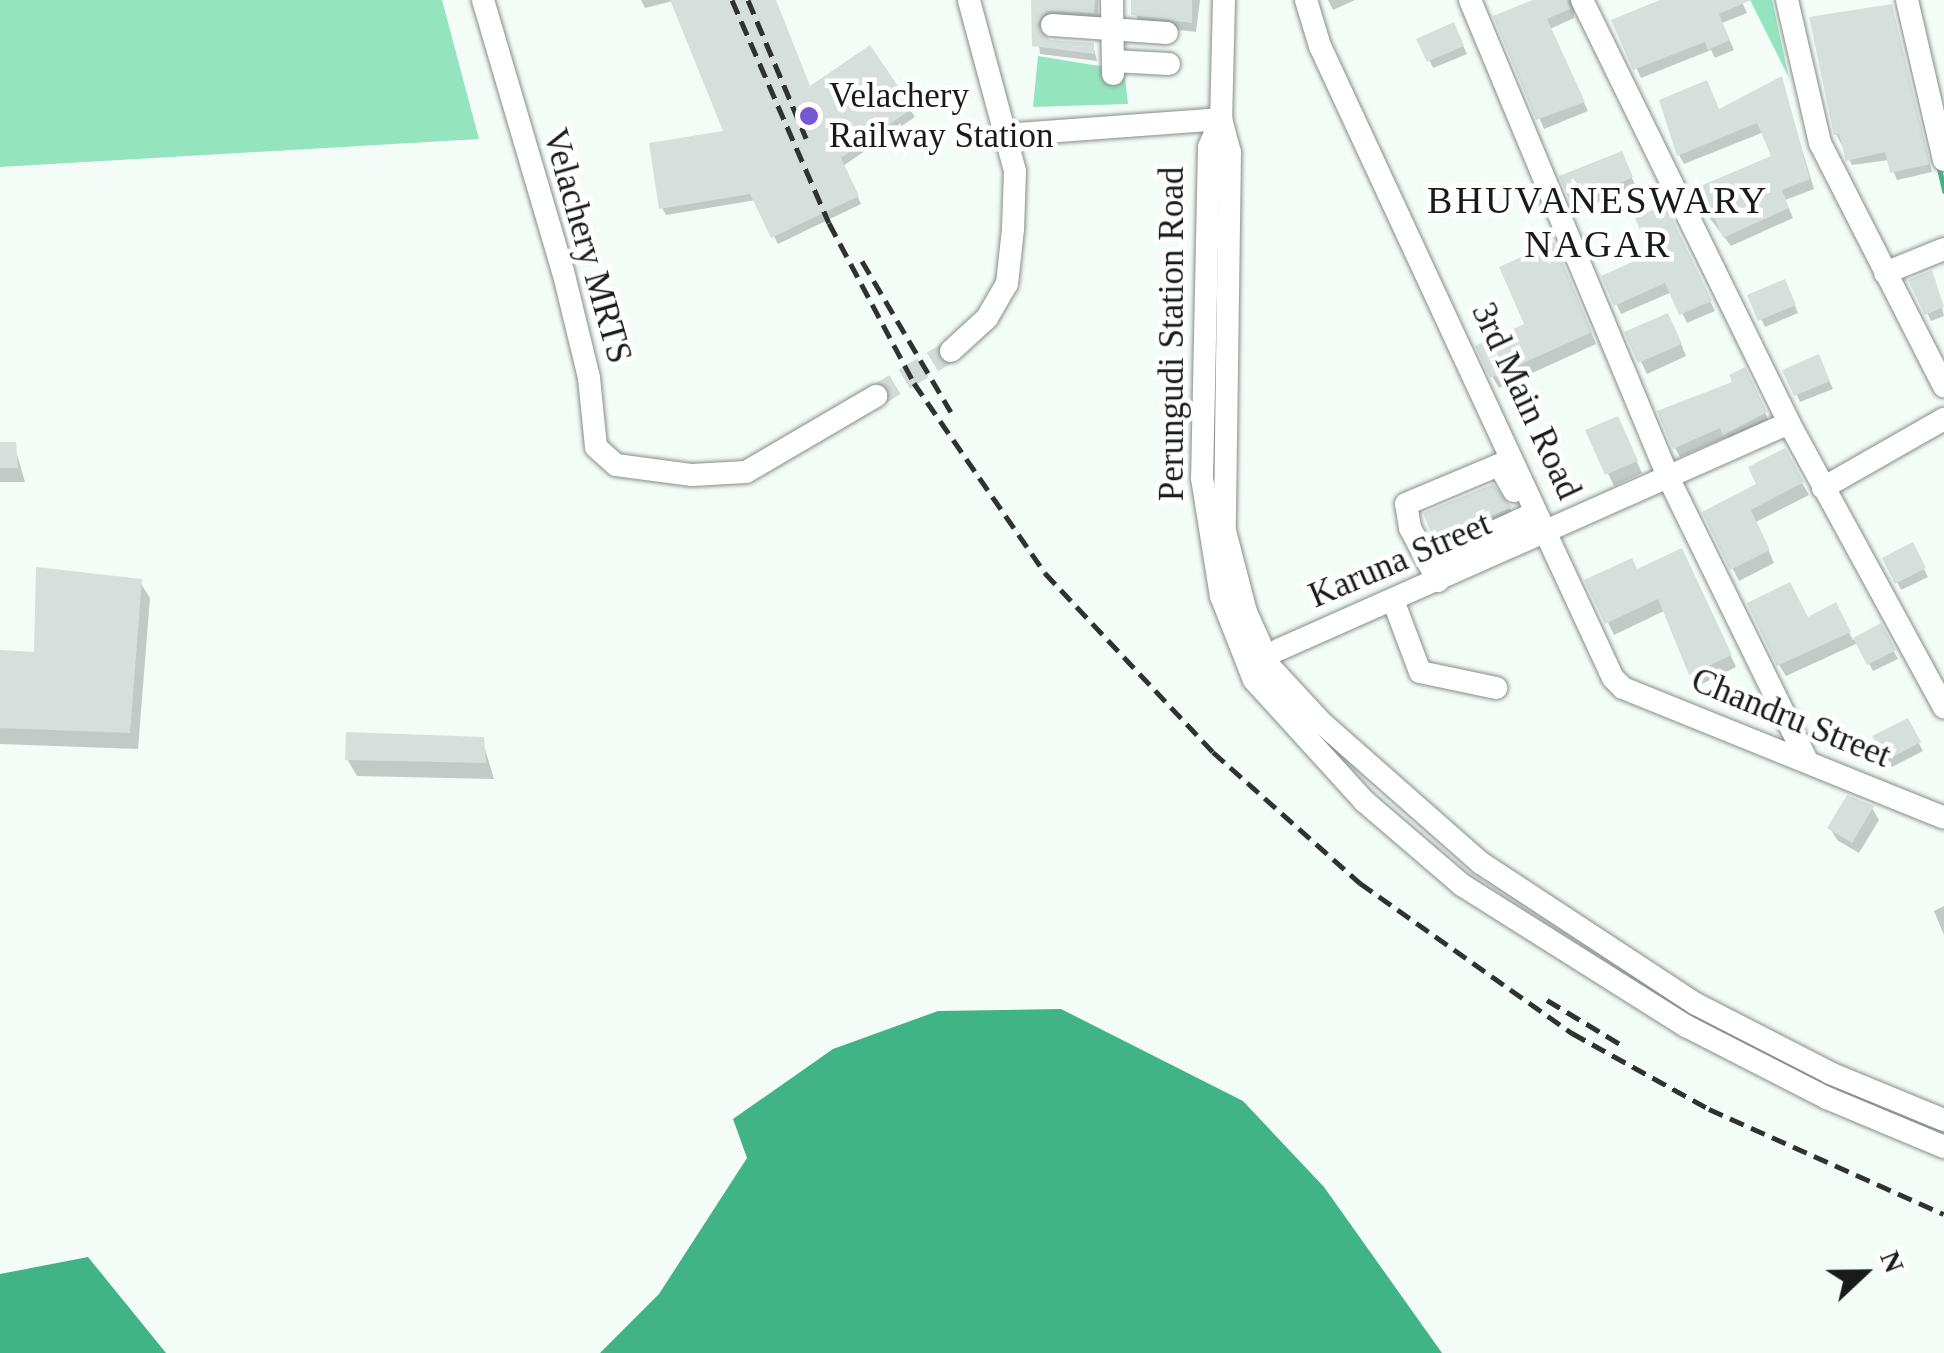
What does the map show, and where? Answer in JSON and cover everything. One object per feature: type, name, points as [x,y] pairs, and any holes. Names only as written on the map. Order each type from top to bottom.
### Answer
[{"type":"street","name":"Velachery MRTS","points":[[483,0],[563,271],[589,378],[596,446],[616,464],[692,475],[746,472],[876,396]]},
{"type":"street","points":[[951,351],[987,318],[1007,284],[1015,171],[969,0]]},
{"type":"street","points":[[1112,0],[1113,67],[1170,64]]},
{"type":"street","name":"Perungudi Station Road","points":[[1224,0],[1221,119],[1230,152],[1223,396],[1228,555],[1271,668],[1383,777],[1481,862],[1696,1004],[1830,1073],[1944,1120]]},
{"type":"street","name":"3rd Main Road","points":[[1306,0],[1320,46],[1542,537],[1613,678]]},
{"type":"street","points":[[1470,0],[1669,479],[1808,761]]},
{"type":"street","points":[[1582,0],[1789,423],[1944,706]]},
{"type":"street","points":[[1786,0],[1820,143],[1944,386]]},
{"type":"street","points":[[1907,0],[1944,160]]},
{"type":"street","points":[[1052,25],[1166,33]]},
{"type":"street","points":[[1005,135],[1221,119]]},
{"type":"street","name":"Perungudi Station Road","points":[[1221,119],[1209,148],[1201,398],[1208,541],[1221,596],[1254,680],[1364,801],[1462,884],[1686,1026],[1827,1098],[1944,1148]]},
{"type":"street","points":[[1885,274],[1944,249]]},
{"type":"street","points":[[1823,488],[1944,419]]},
{"type":"street","name":"Karuna Street","points":[[1278,650],[1393,600],[1433,572],[1464,558],[1513,550],[1789,423]]},
{"type":"street","points":[[1433,572],[1406,504],[1500,466],[1526,517],[1542,537]]},
{"type":"street","points":[[1464,558],[1502,528],[1526,517]]},
{"type":"street","points":[[1502,528],[1513,550]]},
{"type":"street","points":[[1393,600],[1420,672],[1496,688]]},
{"type":"street","name":"Chandru Street","points":[[1613,678],[1623,688],[1944,818]]},
{"type":"shaded area","points":[[0,0],[442,0],[479,139],[0,167]]},
{"type":"shaded area","points":[[1750,0],[1772,0],[1789,78]]},
{"type":"shaded area","points":[[1038,56],[1124,70],[1128,104],[1033,107]]},
{"type":"shaded area","points":[[1061,1009],[1243,1101],[1324,1187],[1442,1353],[600,1353],[659,1294],[747,1158],[733,1119],[833,1049],[938,1011]]},
{"type":"shaded area","points":[[88,1257],[166,1353],[0,1353],[0,1274]]},
{"type":"building","name":"Velachery Railway Station","points":[[670,0],[776,0],[810,86],[870,45],[913,108],[841,158],[859,196],[771,238],[750,194],[659,209],[649,143],[723,131]]},
{"type":"building","points":[[1031,0],[1095,0],[1094,13],[1046,11],[1037,25],[1050,40],[1094,43],[1094,54],[1032,46]]},
{"type":"building","points":[[1131,0],[1192,0],[1192,23],[1131,15]]},
{"type":"building","points":[[1533,0],[1567,0],[1570,9],[1547,19],[1585,102],[1536,120],[1493,16]]},
{"type":"building","points":[[1660,0],[1751,0],[1719,14],[1730,40],[1708,50],[1705,42],[1633,70],[1611,20]]},
{"type":"building","points":[[1892,4],[1930,164],[1890,173],[1885,152],[1846,161],[1839,134],[1834,135],[1809,17]]},
{"type":"building","points":[[1454,22],[1464,46],[1427,62],[1416,39]]},
{"type":"building","points":[[1782,76],[1810,179],[1782,190],[1789,208],[1723,238],[1711,209],[1703,213],[1691,190],[1771,156],[1757,123],[1677,156],[1659,100],[1707,80],[1719,109]]},
{"type":"building","points":[[1622,151],[1633,177],[1572,206],[1559,176]]},
{"type":"building","points":[[1665,204],[1712,301],[1679,315],[1665,283],[1614,306],[1601,276],[1650,254],[1635,218]]},
{"type":"building","points":[[1554,242],[1592,332],[1490,378],[1475,346],[1524,324],[1499,267]]},
{"type":"building","points":[[1932,270],[1944,307],[1925,315],[1908,280]]},
{"type":"building","points":[[1785,279],[1796,305],[1758,321],[1747,295]]},
{"type":"building","points":[[1668,313],[1682,344],[1638,363],[1624,332]]},
{"type":"building","points":[[1819,354],[1830,381],[1794,396],[1782,370]]},
{"type":"building","points":[[1745,367],[1767,412],[1723,435],[1720,428],[1673,449],[1657,411],[1732,382],[1729,375]]},
{"type":"building","points":[[1618,416],[1638,461],[1605,475],[1585,430]]},
{"type":"building","points":[[0,442],[16,442],[18,468],[0,468]]},
{"type":"building","points":[[1785,448],[1804,482],[1751,510],[1770,550],[1730,570],[1702,512],[1756,484],[1748,467]]},
{"type":"building","points":[[1493,484],[1512,507],[1435,542],[1423,513]]},
{"type":"building","points":[[1913,542],[1926,568],[1895,584],[1882,558]]},
{"type":"building","points":[[1682,548],[1732,655],[1689,675],[1658,599],[1605,624],[1584,580],[1632,558],[1637,569]]},
{"type":"building","points":[[36,567],[142,579],[130,733],[0,728],[0,650],[34,652]]},
{"type":"building","points":[[1790,582],[1808,617],[1836,602],[1851,632],[1777,666],[1747,603]]},
{"type":"building","points":[[1881,623],[1896,650],[1867,665],[1853,638]]},
{"type":"building","points":[[1908,718],[1921,742],[1885,761],[1872,736]]},
{"type":"building","points":[[346,732],[484,737],[486,763],[345,760]]},
{"type":"building","points":[[1847,795],[1874,806],[1852,843],[1827,828]]},
{"type":"waterway","points":[[1938,164],[1944,191]]},
{"type":"tunnel","points":[[876,396],[951,351]]},
{"type":"railway","points":[[732,0],[829,223],[914,383],[1045,573],[1213,752],[1360,883],[1572,1033],[1709,1109],[1944,1214]]},
{"type":"railway","points":[[748,0],[806,138]]},
{"type":"railway","points":[[862,261],[951,412]]},
{"type":"railway","points":[[1547,1000],[1620,1044]]},
{"type":"place","name":"Velachery Railway Station","points":[[809,116]]},
{"type":"district","name":"BHUVANESWARY NAGAR","points":[[1598,223]]}]
